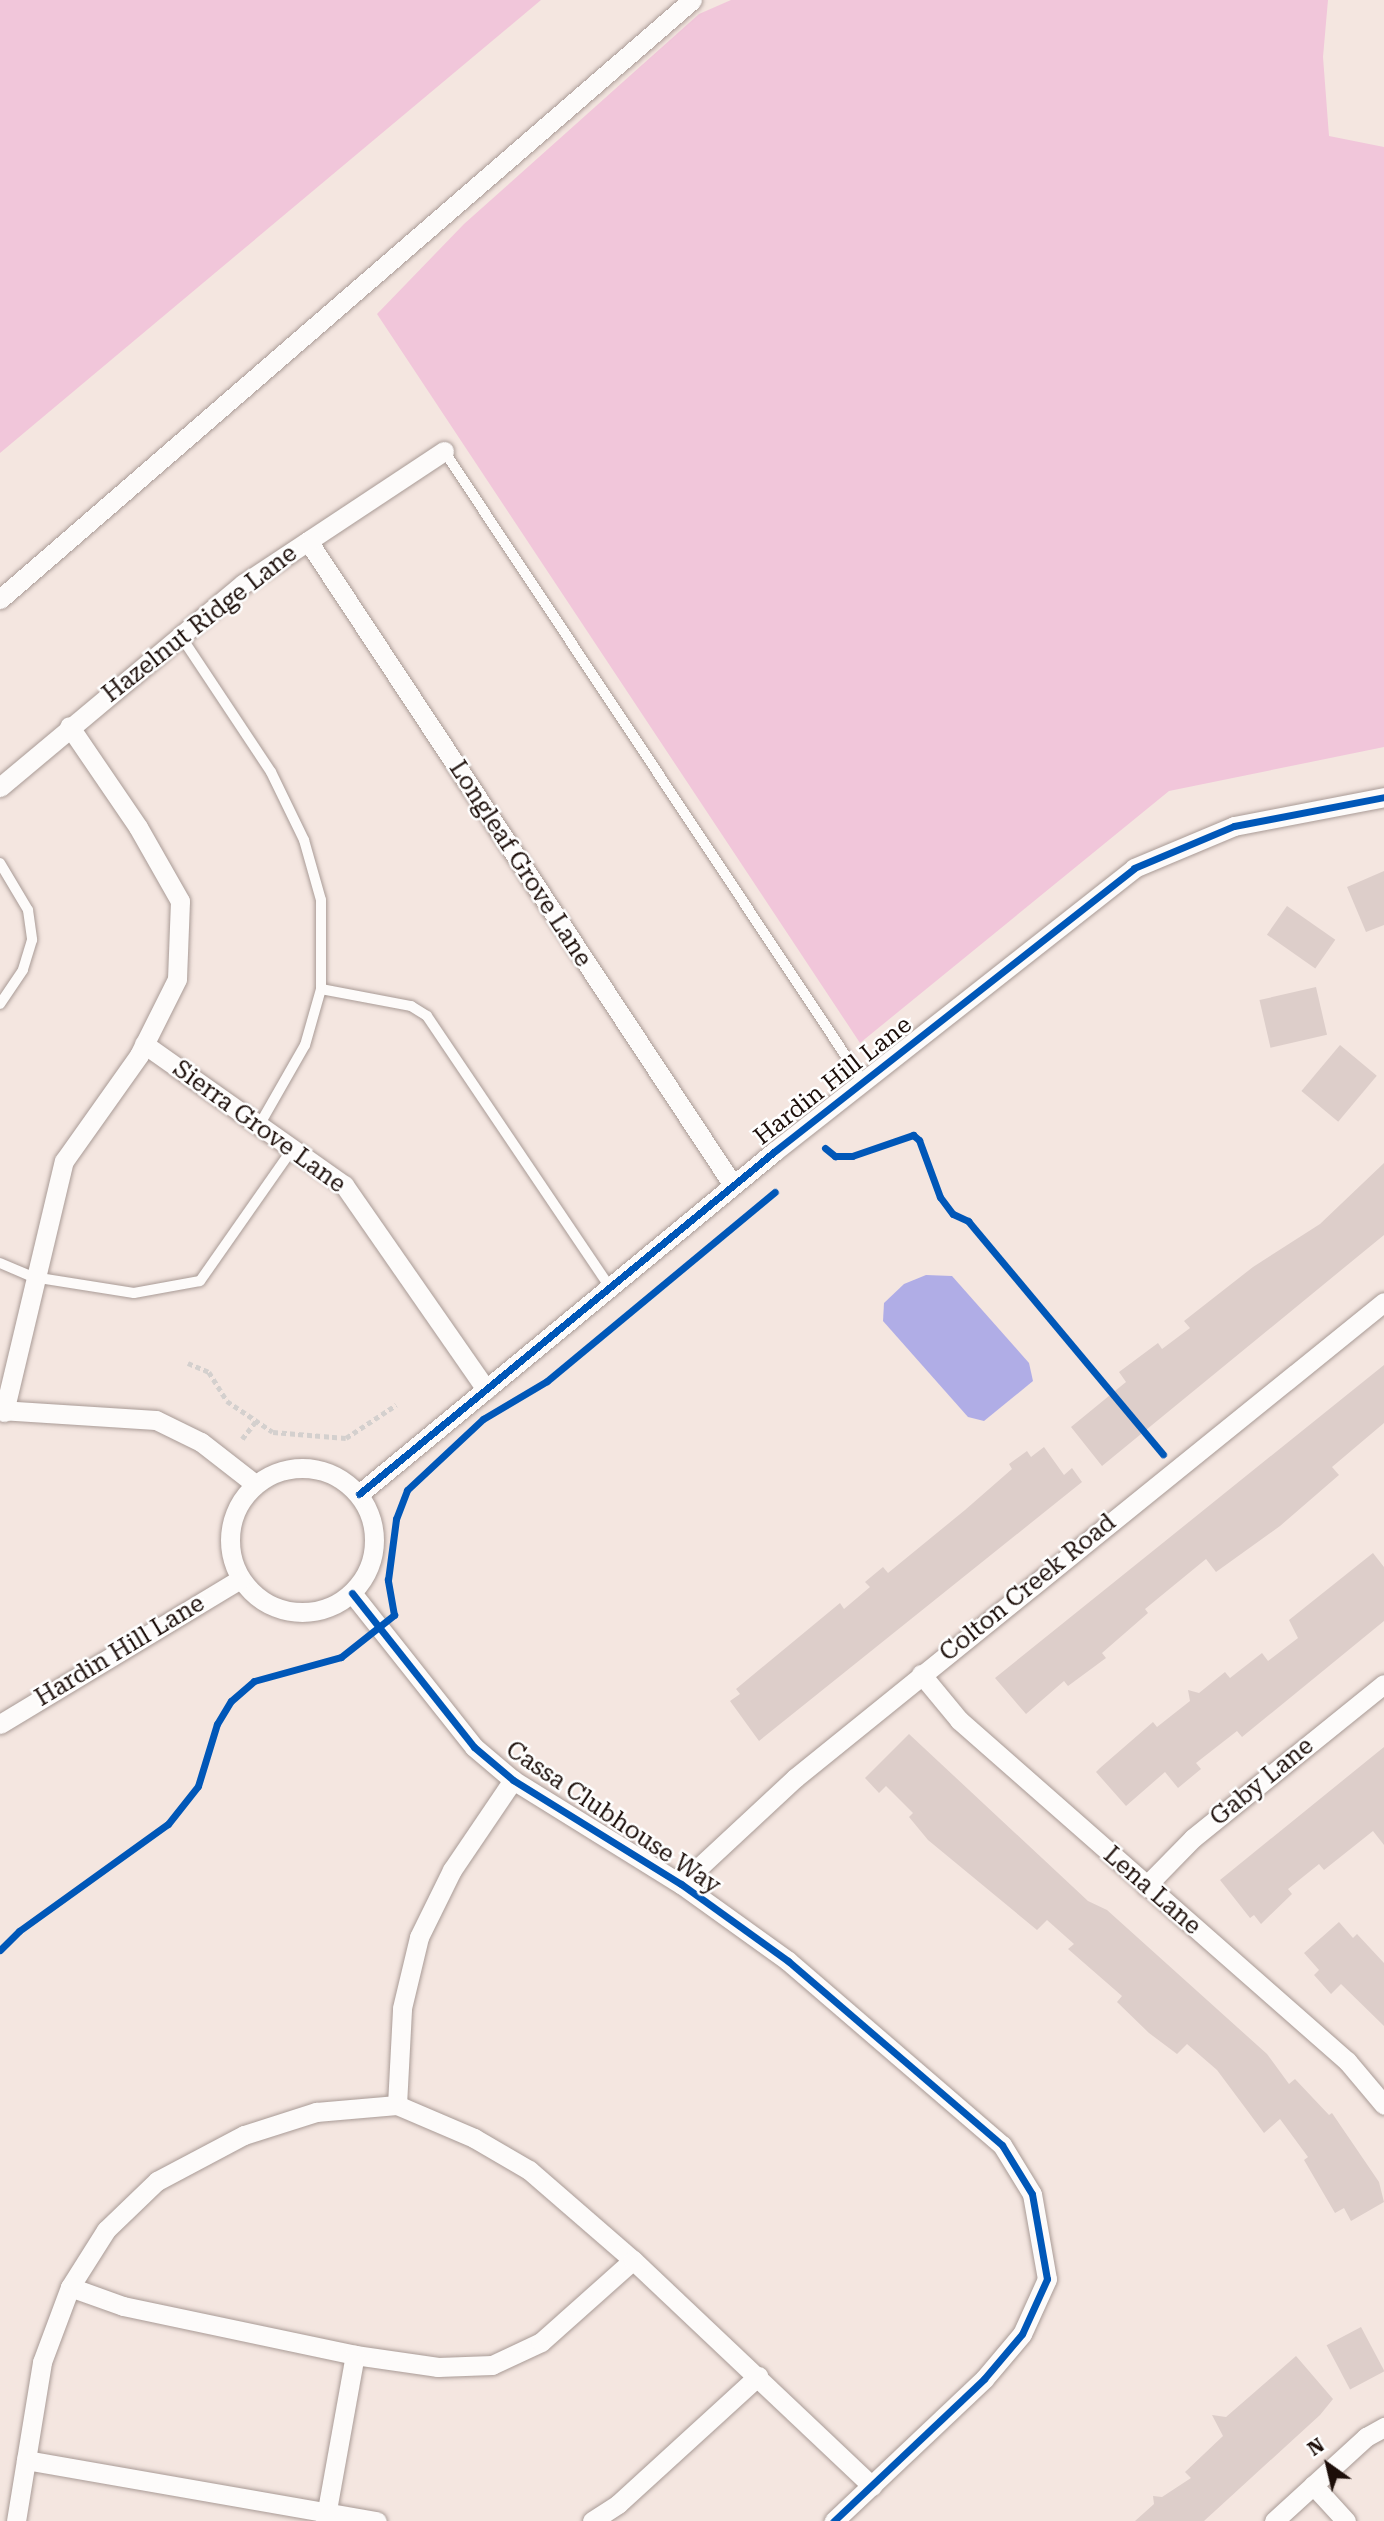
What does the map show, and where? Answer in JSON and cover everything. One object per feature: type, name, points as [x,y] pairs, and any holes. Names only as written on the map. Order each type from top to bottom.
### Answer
[{"type":"street","points":[[0,599],[692,0]]},
{"type":"street","name":"Hazelnut Ridge Lane","points":[[0,787],[69,726],[243,584],[444,451]]},
{"type":"street","name":"Longleaf Grove Lane","points":[[308,541],[733,1185]]},
{"type":"street","points":[[69,726],[138,827],[180,901],[177,979],[144,1044],[64,1161],[33,1277],[2,1411],[156,1420],[201,1442],[255,1484]]},
{"type":"street","name":"Hardin Hill Lane","points":[[359,1494],[733,1185],[1134,867],[1234,826],[1384,797]]},
{"type":"street","name":"Sierra Grove Lane","points":[[144,1044],[344,1185],[486,1389]]},
{"type":"street","name":"Colton Creek Road","points":[[681,1884],[728,1836],[921,1674],[1384,1302]]},
{"type":"street","points":[[320,1469],[342,1479],[359,1494],[375,1534],[369,1566],[352,1593],[313,1612],[292,1612],[271,1607],[240,1579],[229,1539],[241,1500],[255,1484],[274,1472],[320,1469]]},
{"type":"street","name":"Hardin Hill Lane","points":[[0,1724],[240,1579]]},
{"type":"street","name":"Cassa Clubhouse Way","points":[[352,1593],[474,1747],[513,1780],[681,1884],[788,1961],[1002,2145],[1032,2193],[1041,2228],[1047,2279],[1022,2334],[984,2379],[834,2521]]},
{"type":"street","name":"Lena Lane","points":[[921,1674],[959,1720],[1347,2061],[1384,2105]]},
{"type":"street","name":"Gaby Lane","points":[[1146,1886],[1193,1838],[1384,1684]]},
{"type":"street","points":[[397,2105],[402,2008],[419,1937],[452,1870],[513,1780]]},
{"type":"street","points":[[16,2521],[42,2362],[70,2287],[106,2230],[157,2181],[190,2160],[244,2135],[316,2112],[397,2105],[474,2138],[529,2170],[633,2260],[872,2486]]},
{"type":"street","points":[[70,2287],[123,2306],[355,2355],[438,2367],[492,2365],[541,2342],[633,2260]]},
{"type":"street","points":[[325,2517],[355,2355]]},
{"type":"street","points":[[592,2521],[618,2504],[758,2376]]},
{"type":"street","points":[[1274,2521],[1366,2437],[1384,2427]]},
{"type":"street","points":[[26,2460],[325,2517],[377,2521]]},
{"type":"street","points":[[1313,2485],[1346,2521]]},
{"type":"lane","points":[[444,451],[863,1082]]},
{"type":"lane","points":[[180,635],[271,772],[304,840],[321,900],[321,989],[304,1045],[260,1124]]},
{"type":"lane","points":[[0,863],[28,910],[33,940],[23,970],[0,1004]]},
{"type":"lane","points":[[321,989],[411,1006],[427,1016],[610,1287]]},
{"type":"lane","points":[[0,1263],[33,1277],[134,1293],[200,1281],[293,1148]]},
{"type":"path","points":[[188,1363],[209,1371],[227,1402],[273,1432],[346,1438],[396,1405]]},
{"type":"path","points":[[242,1439],[256,1421]]},
{"type":"shaded area","points":[[0,0],[541,0],[0,453]]},
{"type":"shaded area","points":[[731,0],[1328,0],[1323,57],[1329,136],[1384,147],[1384,747],[1169,791],[860,1043],[377,314],[464,224],[699,14]]},
{"type":"water","points":[[926,1275],[952,1276],[1029,1363],[1033,1381],[984,1421],[968,1417],[883,1321],[884,1303],[904,1284]]},
{"type":"building","points":[[1384,871],[1384,925],[1366,932],[1347,887]]},
{"type":"building","points":[[1287,906],[1335,940],[1315,969],[1267,935]]},
{"type":"building","points":[[1316,987],[1327,1035],[1271,1048],[1259,1000]]},
{"type":"building","points":[[1340,1045],[1377,1076],[1338,1122],[1301,1091]]},
{"type":"building","points":[[1384,1163],[1384,1235],[1102,1466],[1071,1427],[1126,1382],[1119,1372],[1158,1343],[1162,1349],[1190,1328],[1184,1321],[1253,1267],[1320,1224]]},
{"type":"building","points":[[1384,1365],[1384,1423],[1332,1467],[1339,1475],[1280,1526],[1216,1572],[1206,1559],[1145,1609],[1148,1613],[1102,1653],[1106,1658],[1068,1686],[1064,1681],[1026,1714],[995,1678]]},
{"type":"building","points":[[1044,1447],[1064,1475],[1072,1468],[1082,1482],[759,1741],[730,1701],[740,1694],[736,1689],[840,1603],[844,1609],[870,1587],[865,1582],[883,1567],[888,1573],[965,1510],[1012,1469],[1009,1464],[1027,1451],[1031,1457]]},
{"type":"building","points":[[1373,1553],[1384,1567],[1384,1621],[1242,1737],[1237,1731],[1196,1763],[1201,1769],[1178,1788],[1165,1772],[1126,1806],[1096,1772],[1153,1722],[1157,1727],[1190,1701],[1188,1690],[1199,1693],[1225,1672],[1230,1678],[1262,1653],[1268,1661],[1298,1638],[1289,1620]]},
{"type":"building","points":[[909,1734],[1088,1901],[1107,1910],[1267,2054],[1289,2084],[1295,2079],[1329,2115],[1332,2113],[1379,2182],[1384,2202],[1351,2221],[1344,2208],[1335,2213],[1304,2160],[1308,2157],[1280,2119],[1264,2133],[1217,2070],[1187,2044],[1177,2054],[1149,2033],[1117,2002],[1122,1996],[1068,1949],[1074,1944],[1047,1920],[1037,1930],[928,1840],[909,1817],[913,1813],[886,1786],[879,1793],[865,1778]]},
{"type":"building","points":[[1384,1747],[1384,1845],[1373,1831],[1324,1870],[1319,1864],[1288,1889],[1292,1894],[1261,1924],[1254,1915],[1250,1918],[1220,1880]]},
{"type":"building","points":[[1339,1922],[1353,1938],[1357,1934],[1384,1963],[1384,2026],[1341,1984],[1331,1994],[1314,1975],[1319,1970],[1304,1953]]},
{"type":"building","points":[[1361,2327],[1384,2371],[1350,2389],[1327,2345]]},
{"type":"building","points":[[1296,2356],[1333,2399],[1320,2415],[1204,2521],[1135,2521],[1154,2504],[1153,2496],[1162,2497],[1191,2478],[1185,2472],[1223,2436],[1212,2415],[1226,2417]]},
{"type":"cycle path","points":[[359,1494],[775,1151],[1134,868],[1234,826],[1384,797]]},
{"type":"cycle path","points":[[825,1148],[835,1156],[852,1156],[913,1135],[919,1140],[940,1197],[953,1214],[968,1221],[1163,1454]]},
{"type":"cycle path","points":[[0,1950],[19,1931],[168,1824],[198,1786],[217,1724],[231,1701],[254,1681],[341,1657],[394,1615],[388,1580],[396,1519],[407,1490],[483,1419],[547,1381],[775,1192]]},
{"type":"cycle path","points":[[352,1593],[474,1747],[513,1780],[681,1884],[788,1961],[1002,2145],[1032,2194],[1047,2279],[1022,2334],[984,2379],[834,2521]]}]
